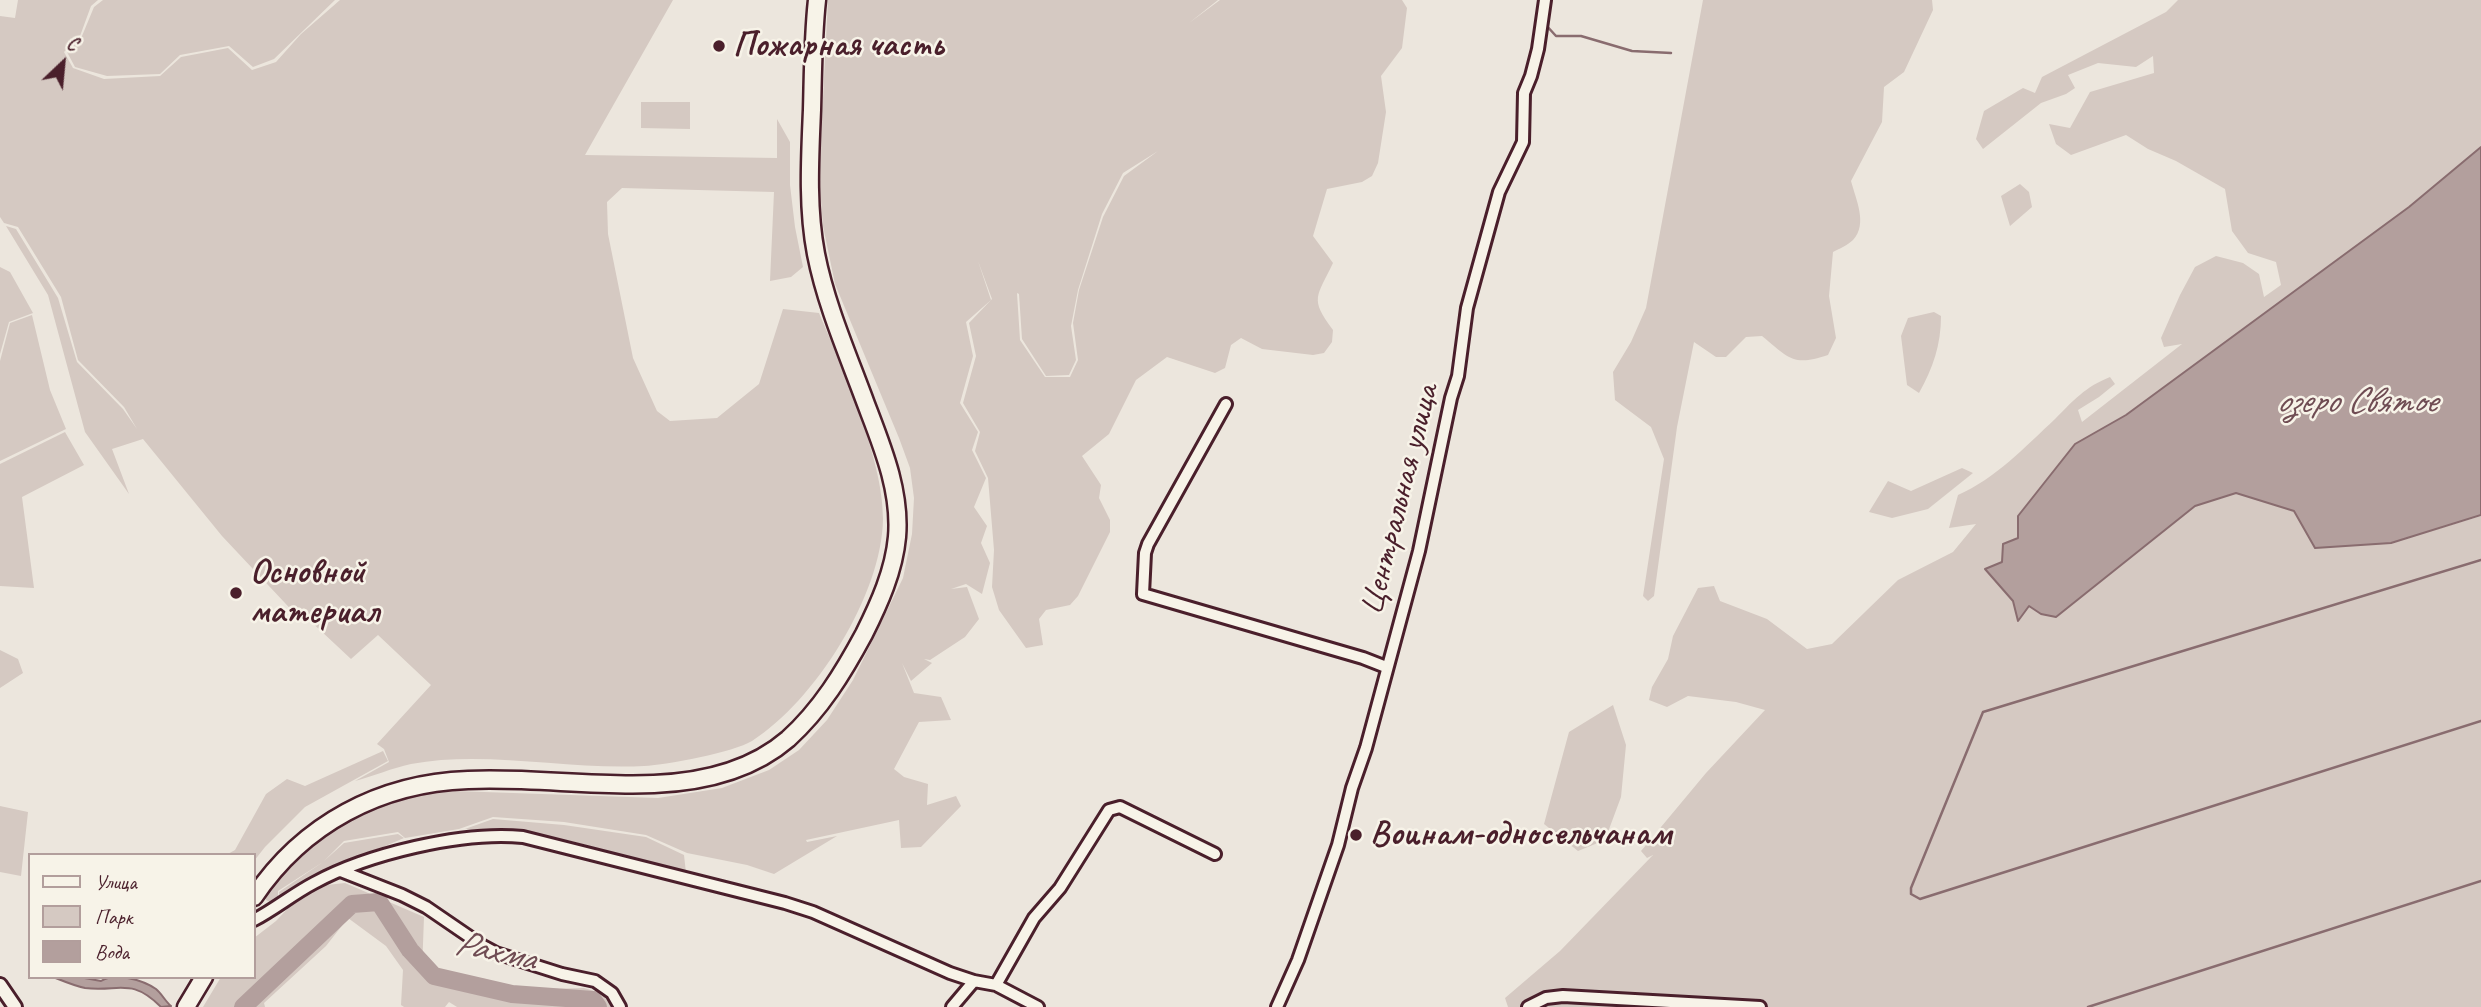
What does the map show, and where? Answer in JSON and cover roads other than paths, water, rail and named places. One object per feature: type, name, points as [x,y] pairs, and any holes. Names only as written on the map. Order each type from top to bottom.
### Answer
[{"type":"main road","points":[[256,894],[275,869],[310,835],[338,815],[365,802],[431,784],[466,779],[613,786],[680,783],[715,776],[740,768],[782,744],[804,725],[835,684],[884,590],[897,540],[897,520],[889,467],[832,311],[815,251],[809,185],[817,0]]},
{"type":"main road","points":[[187,1006],[203,979]]},
{"type":"street","name":"Центральная улица","points":[[1277,1007],[1298,960],[1338,845],[1412,577],[1458,376],[1467,308],[1499,192],[1523,142],[1524,93],[1538,49],[1545,0]]},
{"type":"street","points":[[1226,404],[1148,544],[1143,594],[1386,667]]},
{"type":"street","points":[[996,985],[1034,918],[1059,888],[1109,810],[1120,807],[1215,854]]},
{"type":"street","points":[[256,919],[314,883],[374,859],[481,835],[523,837],[813,912],[950,973],[996,985],[1038,1007]]},
{"type":"street","points":[[341,871],[426,907],[496,953],[562,974],[595,981],[612,993],[620,1007]]},
{"type":"street","points":[[952,1007],[974,981]]},
{"type":"street","points":[[0,985],[15,1007]]},
{"type":"street","points":[[1528,1007],[1546,998],[1563,996],[1760,1007]]},
{"type":"water","name":"озеро Святое","points":[[2481,147],[2481,515],[2391,543],[2315,548],[2294,511],[2236,493],[2195,506],[2056,617],[2041,614],[2029,606],[2018,621],[2013,601],[1985,569],[2002,562],[2003,544],[2018,538],[2018,516],[2075,444],[2126,415],[2409,207]]},
{"type":"water","points":[[58,979],[137,980],[156,989],[171,1006],[161,1007],[151,998],[133,989],[97,989]]},
{"type":"waterway","points":[[1545,24],[1556,36],[1581,36],[1632,51],[1671,53]]},
{"type":"waterway","points":[[2481,560],[1983,712],[1911,888],[1911,894],[1920,899],[2481,721]]},
{"type":"waterway","points":[[2088,1007],[2481,881]]},
{"type":"waterway","name":"Рахма","points":[[243,1007],[352,904],[379,902],[410,950],[434,976],[512,994],[593,1000],[598,1007]]},
{"type":"place","name":"Пожарная часть","points":[[719,46]]},
{"type":"place","name":"Основной материал","points":[[236,593]]},
{"type":"place","name":"Воинам-односельчанам","points":[[1356,835]]}]
